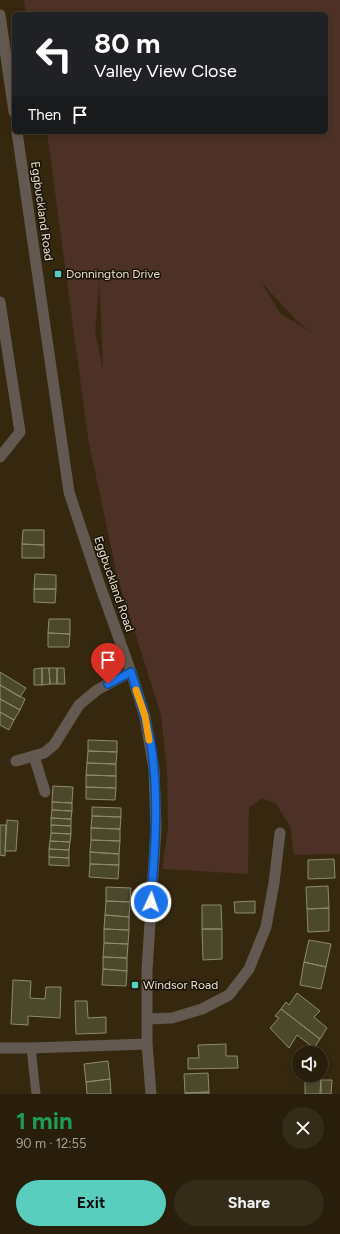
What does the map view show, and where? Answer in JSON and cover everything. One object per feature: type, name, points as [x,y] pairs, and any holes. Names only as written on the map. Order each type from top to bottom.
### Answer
[{"type":"street","points":[[0,15],[12,98]]},
{"type":"street","name":"Eggbuckland Road","points":[[17,134],[69,492],[145,716],[154,769],[156,828],[147,970],[147,1044],[150,1094]]},
{"type":"street","points":[[0,302],[20,432],[0,457]]},
{"type":"street","points":[[16,761],[44,753],[54,745],[79,705],[97,690],[131,672]]},
{"type":"street","points":[[34,756],[44,792]]},
{"type":"street","points":[[147,1019],[172,1018],[202,1009],[229,995],[249,968],[266,927],[274,884],[280,833]]},
{"type":"street","points":[[0,1048],[147,1044]]},
{"type":"lane","points":[[31,1048],[36,1094]]},
{"type":"shaded area","points":[[24,0],[340,0],[340,854],[294,855],[290,826],[276,804],[262,798],[249,808],[248,874],[162,869],[168,828],[167,770],[161,715],[117,576],[88,438],[47,134],[328,134],[328,12],[26,12]],"holes":[[[98,269],[99,270],[103,370],[95,332],[99,288]],[[261,282],[298,322],[314,334],[280,313]]]},
{"type":"building","points":[[23,530],[44,530],[44,545],[22,544]]},
{"type":"building","points":[[22,544],[44,545],[44,558],[22,558]]},
{"type":"building","points":[[35,574],[56,575],[56,589],[34,589]]},
{"type":"building","points":[[34,589],[56,589],[55,603],[34,602]]},
{"type":"building","points":[[49,619],[70,619],[70,634],[48,633]]},
{"type":"building","points":[[48,633],[70,634],[69,647],[48,647]]},
{"type":"building","points":[[42,668],[42,685],[34,685],[34,669]]},
{"type":"building","points":[[42,668],[49,668],[50,684],[42,685]]},
{"type":"building","points":[[49,668],[57,668],[57,684],[50,684]]},
{"type":"building","points":[[57,668],[64,668],[65,684],[57,684]]},
{"type":"building","points":[[0,672],[26,688],[20,697],[0,685]]},
{"type":"building","points":[[0,685],[25,699],[20,710],[0,699]]},
{"type":"building","points":[[0,699],[20,710],[14,720],[0,712]]},
{"type":"building","points":[[0,712],[14,720],[9,730],[0,725]]},
{"type":"building","points":[[88,740],[117,741],[117,752],[88,751]]},
{"type":"building","points":[[88,751],[117,752],[116,764],[87,763]]},
{"type":"building","points":[[87,763],[116,764],[116,776],[86,775]]},
{"type":"building","points":[[86,775],[116,776],[116,788],[86,787]]},
{"type":"building","points":[[53,786],[73,787],[72,803],[52,802]]},
{"type":"building","points":[[86,787],[116,788],[115,800],[86,799]]},
{"type":"building","points":[[52,802],[72,803],[72,811],[52,810]]},
{"type":"building","points":[[92,807],[121,808],[121,817],[92,816]]},
{"type":"building","points":[[52,810],[72,811],[71,819],[51,818]]},
{"type":"building","points":[[92,816],[121,817],[120,829],[91,828]]},
{"type":"building","points":[[51,818],[71,819],[71,826],[51,825]]},
{"type":"building","points":[[7,820],[18,821],[16,851],[5,851]]},
{"type":"building","points":[[0,825],[6,825],[5,856],[0,855]]},
{"type":"building","points":[[51,825],[71,826],[71,834],[51,833]]},
{"type":"building","points":[[91,828],[120,829],[120,841],[91,840]]},
{"type":"building","points":[[51,833],[71,834],[70,842],[50,841]]},
{"type":"building","points":[[91,840],[120,841],[119,854],[90,852]]},
{"type":"building","points":[[50,841],[70,842],[69,850],[49,849]]},
{"type":"building","points":[[49,849],[69,850],[69,858],[49,857]]},
{"type":"building","points":[[90,852],[119,854],[119,865],[90,864]]},
{"type":"building","points":[[49,857],[69,858],[69,866],[49,865]]},
{"type":"building","points":[[334,859],[335,878],[308,879],[308,860]]},
{"type":"building","points":[[90,864],[119,865],[118,879],[89,877]]},
{"type":"building","points":[[328,886],[329,908],[307,909],[306,887]]},
{"type":"building","points":[[106,887],[131,888],[130,902],[106,901]]},
{"type":"building","points":[[106,901],[130,902],[129,917],[105,915]]},
{"type":"building","points":[[255,901],[255,913],[235,913],[234,902]]},
{"type":"building","points":[[202,905],[221,905],[222,929],[202,929]]},
{"type":"building","points":[[329,908],[329,931],[308,932],[307,909]]},
{"type":"building","points":[[105,915],[129,917],[129,930],[104,929]]},
{"type":"building","points":[[104,929],[129,930],[128,944],[104,943]]},
{"type":"building","points":[[202,929],[222,929],[222,959],[203,960]]},
{"type":"building","points":[[309,940],[331,944],[326,967],[304,962]]},
{"type":"building","points":[[104,943],[128,944],[127,958],[103,957]]},
{"type":"building","points":[[103,957],[127,958],[127,971],[103,969]]},
{"type":"building","points":[[304,962],[326,967],[321,989],[300,985]]},
{"type":"building","points":[[103,969],[127,971],[126,986],[102,985]]},
{"type":"building","points":[[13,980],[31,981],[30,998],[45,999],[46,987],[61,987],[60,1018],[28,1016],[28,1025],[11,1024]]},
{"type":"building","points":[[297,993],[320,1011],[314,1017],[327,1028],[320,1039],[281,1009],[286,1002],[289,1005]]},
{"type":"building","points":[[75,1001],[87,1001],[88,1018],[106,1017],[106,1033],[76,1034]]},
{"type":"building","points":[[281,1009],[320,1039],[315,1046],[311,1046],[297,1035],[289,1048],[270,1028],[279,1018],[275,1016]]},
{"type":"building","points":[[226,1044],[226,1056],[237,1056],[238,1068],[188,1069],[188,1058],[199,1058],[198,1045]]},
{"type":"building","points":[[108,1061],[110,1079],[86,1082],[84,1064]]},
{"type":"building","points":[[208,1073],[209,1092],[185,1093],[184,1074]]},
{"type":"building","points":[[110,1079],[111,1094],[87,1094],[86,1082]]},
{"type":"building","points":[[328,1080],[332,1080],[331,1094],[321,1094],[321,1082],[328,1082]]},
{"type":"building","points":[[305,1082],[321,1082],[320,1094],[305,1094]]},
{"type":"building","points":[[209,1092],[209,1094],[185,1094],[185,1093]]},
{"type":"slow traffic","points":[[136,690],[145,716],[149,740]]},
{"type":"place","name":"Donnington Drive","points":[[58,274]]},
{"type":"place","name":"Windsor Road","points":[[135,985]]},
{"type":"route","points":[[108,684],[131,672],[145,716],[154,769],[156,828],[151,902]]}]
